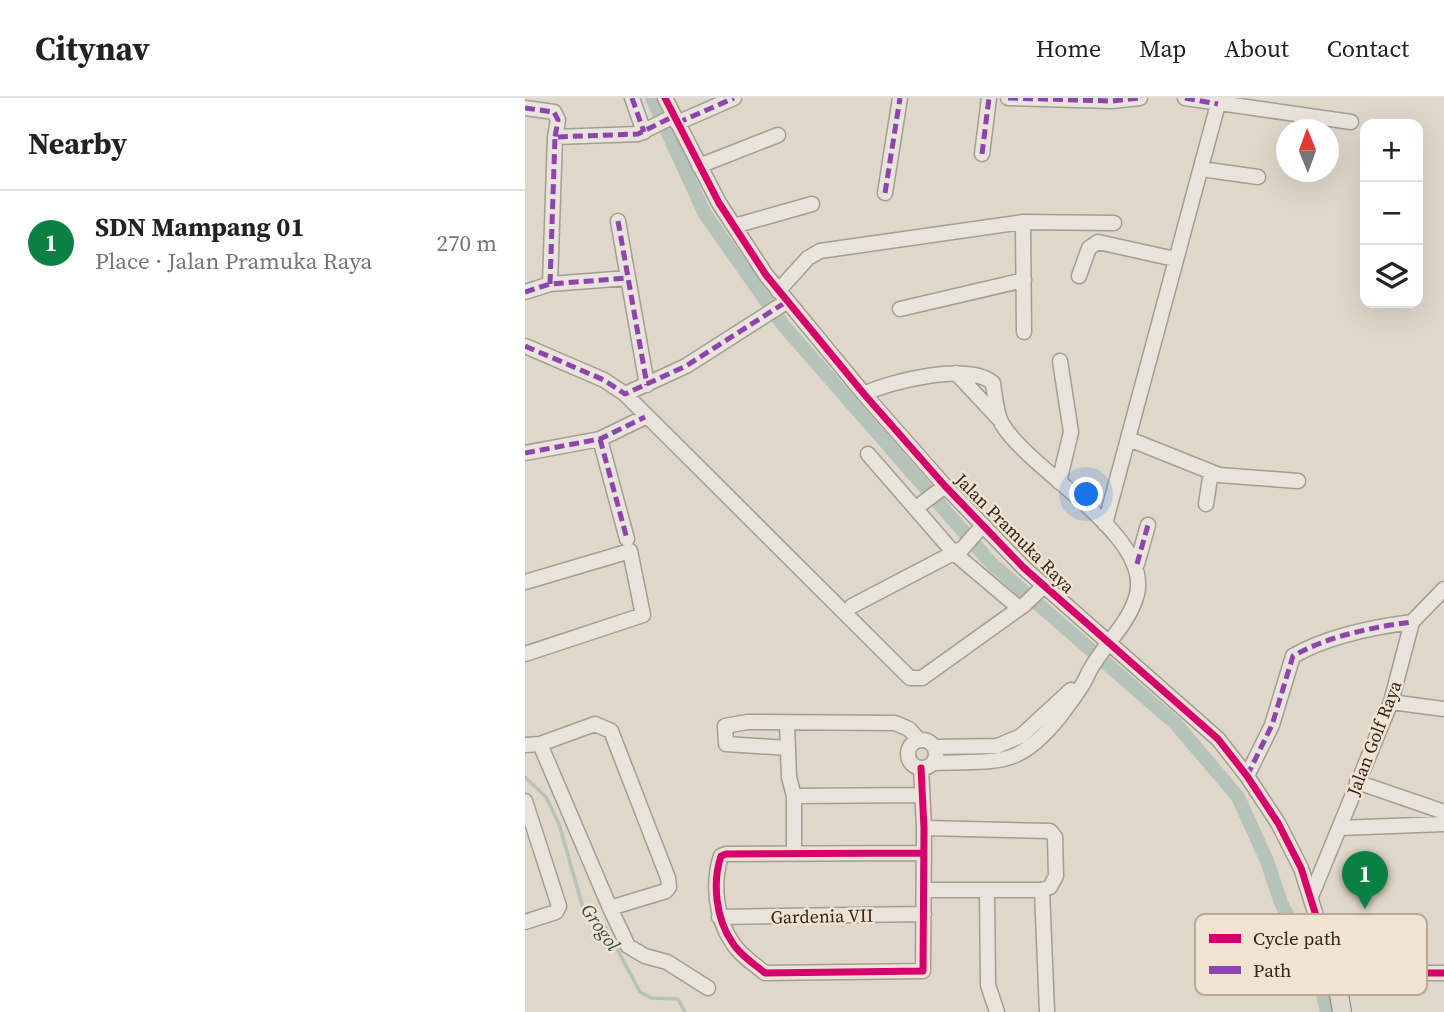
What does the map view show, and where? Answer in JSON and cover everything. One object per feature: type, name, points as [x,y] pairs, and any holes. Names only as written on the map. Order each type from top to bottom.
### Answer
[{"type":"street","points":[[632,98],[647,131]]},
{"type":"street","name":"Jalan Pramuka Raya","points":[[665,98],[673,119],[699,166],[781,300],[864,394],[940,489],[1039,589],[1106,649],[1218,739],[1278,823],[1312,894],[1318,914]]},
{"type":"street","points":[[555,137],[622,137],[647,131],[734,98]]},
{"type":"street","points":[[885,193],[900,98]]},
{"type":"street","points":[[982,154],[989,98]]},
{"type":"street","points":[[1008,98],[1140,98]]},
{"type":"street","points":[[1185,98],[1351,122]]},
{"type":"street","points":[[1105,524],[1218,104]]},
{"type":"street","points":[[525,108],[554,112],[558,120],[555,137],[550,284]]},
{"type":"street","points":[[699,166],[778,135]]},
{"type":"street","points":[[1202,169],[1258,177]]},
{"type":"street","points":[[734,226],[812,204]]},
{"type":"street","points":[[618,221],[647,385]]},
{"type":"street","points":[[625,394],[686,366],[764,317],[781,300],[808,258],[820,251],[1023,222],[1114,223]]},
{"type":"street","points":[[1023,222],[1024,332]]},
{"type":"street","points":[[1079,275],[1092,243],[1098,242],[1175,259]]},
{"type":"street","points":[[525,292],[550,284],[628,278]]},
{"type":"street","points":[[899,309],[1024,280]]},
{"type":"street","points":[[525,346],[604,380],[625,394],[645,417],[905,674],[915,680],[922,678],[1021,607],[1039,589]]},
{"type":"street","points":[[1059,482],[1071,432],[1060,361]]},
{"type":"street","points":[[956,373],[1059,482],[1105,524],[1137,564]]},
{"type":"street","points":[[864,394],[879,387],[956,373],[973,374],[993,383],[1000,420]]},
{"type":"street","points":[[525,453],[600,439],[645,417]]},
{"type":"street","points":[[600,439],[627,539]]},
{"type":"street","points":[[1129,439],[1211,472],[1298,481]]},
{"type":"street","points":[[868,454],[919,505],[958,550],[1021,607]]},
{"type":"street","points":[[1206,504],[1211,472]]},
{"type":"street","points":[[919,505],[940,489]]},
{"type":"street","points":[[919,740],[911,746],[908,755],[912,764],[997,746],[1021,736],[1090,670],[1132,609],[1137,592],[1137,564],[1148,526]]},
{"type":"street","points":[[852,606],[958,550],[980,528]]},
{"type":"street","points":[[525,582],[630,551],[643,615],[525,654]]},
{"type":"street","name":"Jalan Golf Raya","points":[[1312,894],[1391,702],[1412,622],[1444,589]]},
{"type":"street","points":[[1247,776],[1272,725],[1293,656],[1307,648],[1381,626],[1412,622]]},
{"type":"street","points":[[930,759],[1005,760],[1029,750],[1043,738],[1085,684],[1090,670]]},
{"type":"street","points":[[1391,702],[1444,709]]},
{"type":"street","points":[[788,748],[726,744],[725,726],[747,722],[895,723],[909,729],[919,740],[928,741],[930,759],[922,795],[924,828],[925,890],[923,971],[765,973],[733,944],[719,917],[716,870],[721,856],[924,853]]},
{"type":"street","points":[[525,745],[540,744],[595,724],[611,731],[669,887],[666,891],[610,908]]},
{"type":"street","points":[[787,724],[789,777],[794,796],[794,854]]},
{"type":"street","points":[[1021,736],[1029,750]]},
{"type":"street","points":[[540,744],[628,946],[645,956],[667,962],[708,988]]},
{"type":"street","points":[[1357,782],[1444,812]]},
{"type":"street","points":[[794,796],[922,795]]},
{"type":"street","points":[[525,801],[559,906],[556,912],[525,922]]},
{"type":"street","points":[[1339,828],[1444,824]]},
{"type":"street","points":[[924,828],[1050,831],[1055,836],[1056,876],[1050,887],[1042,890],[925,890]]},
{"type":"street","points":[[1042,890],[1047,1012]]},
{"type":"street","points":[[987,891],[988,985],[997,1012]]},
{"type":"street","name":"Gardenia VII","points":[[719,917],[925,914]]},
{"type":"waterway","points":[[652,98],[705,214],[784,326],[991,563],[1176,724],[1238,797],[1287,914]]},
{"type":"waterway","name":"Grogol","points":[[525,777],[546,797],[559,824],[583,908],[591,918],[606,928],[640,992],[651,998],[678,999],[685,1012]]},
{"type":"waterway","points":[[1323,995],[1327,1012]]},
{"type":"marked path","points":[[632,98],[644,132]]},
{"type":"marked path","points":[[677,123],[734,98]]},
{"type":"marked path","points":[[885,193],[900,98]]},
{"type":"marked path","points":[[982,154],[989,98]]},
{"type":"marked path","points":[[1008,98],[1112,101],[1140,98]]},
{"type":"marked path","points":[[1185,98],[1218,104]]},
{"type":"marked path","points":[[525,108],[554,112],[558,120],[555,137]]},
{"type":"marked path","points":[[550,284],[555,137],[638,134],[674,116]]},
{"type":"marked path","points":[[618,221],[647,385]]},
{"type":"marked path","points":[[525,292],[550,284],[628,278]]},
{"type":"marked path","points":[[525,346],[604,380],[625,394],[686,366],[786,302]]},
{"type":"marked path","points":[[525,453],[600,439],[645,417]]},
{"type":"marked path","points":[[600,439],[627,539]]},
{"type":"marked path","points":[[1137,564],[1148,525]]},
{"type":"marked path","points":[[1247,776],[1272,725],[1293,656],[1351,633],[1412,622]]},
{"type":"cycle path","points":[[665,98],[719,203],[766,275],[864,394],[945,486],[1024,568],[1218,739],[1278,823],[1301,868],[1316,914]]},
{"type":"cycle path","points":[[921,768],[924,828],[923,971],[765,973],[739,951],[722,923],[716,889],[721,856],[726,854],[924,853]]},
{"type":"cycle path","points":[[1427,973],[1444,973]]},
{"type":"place","name":"SDN Mampang 01","points":[[1365,909]]}]
